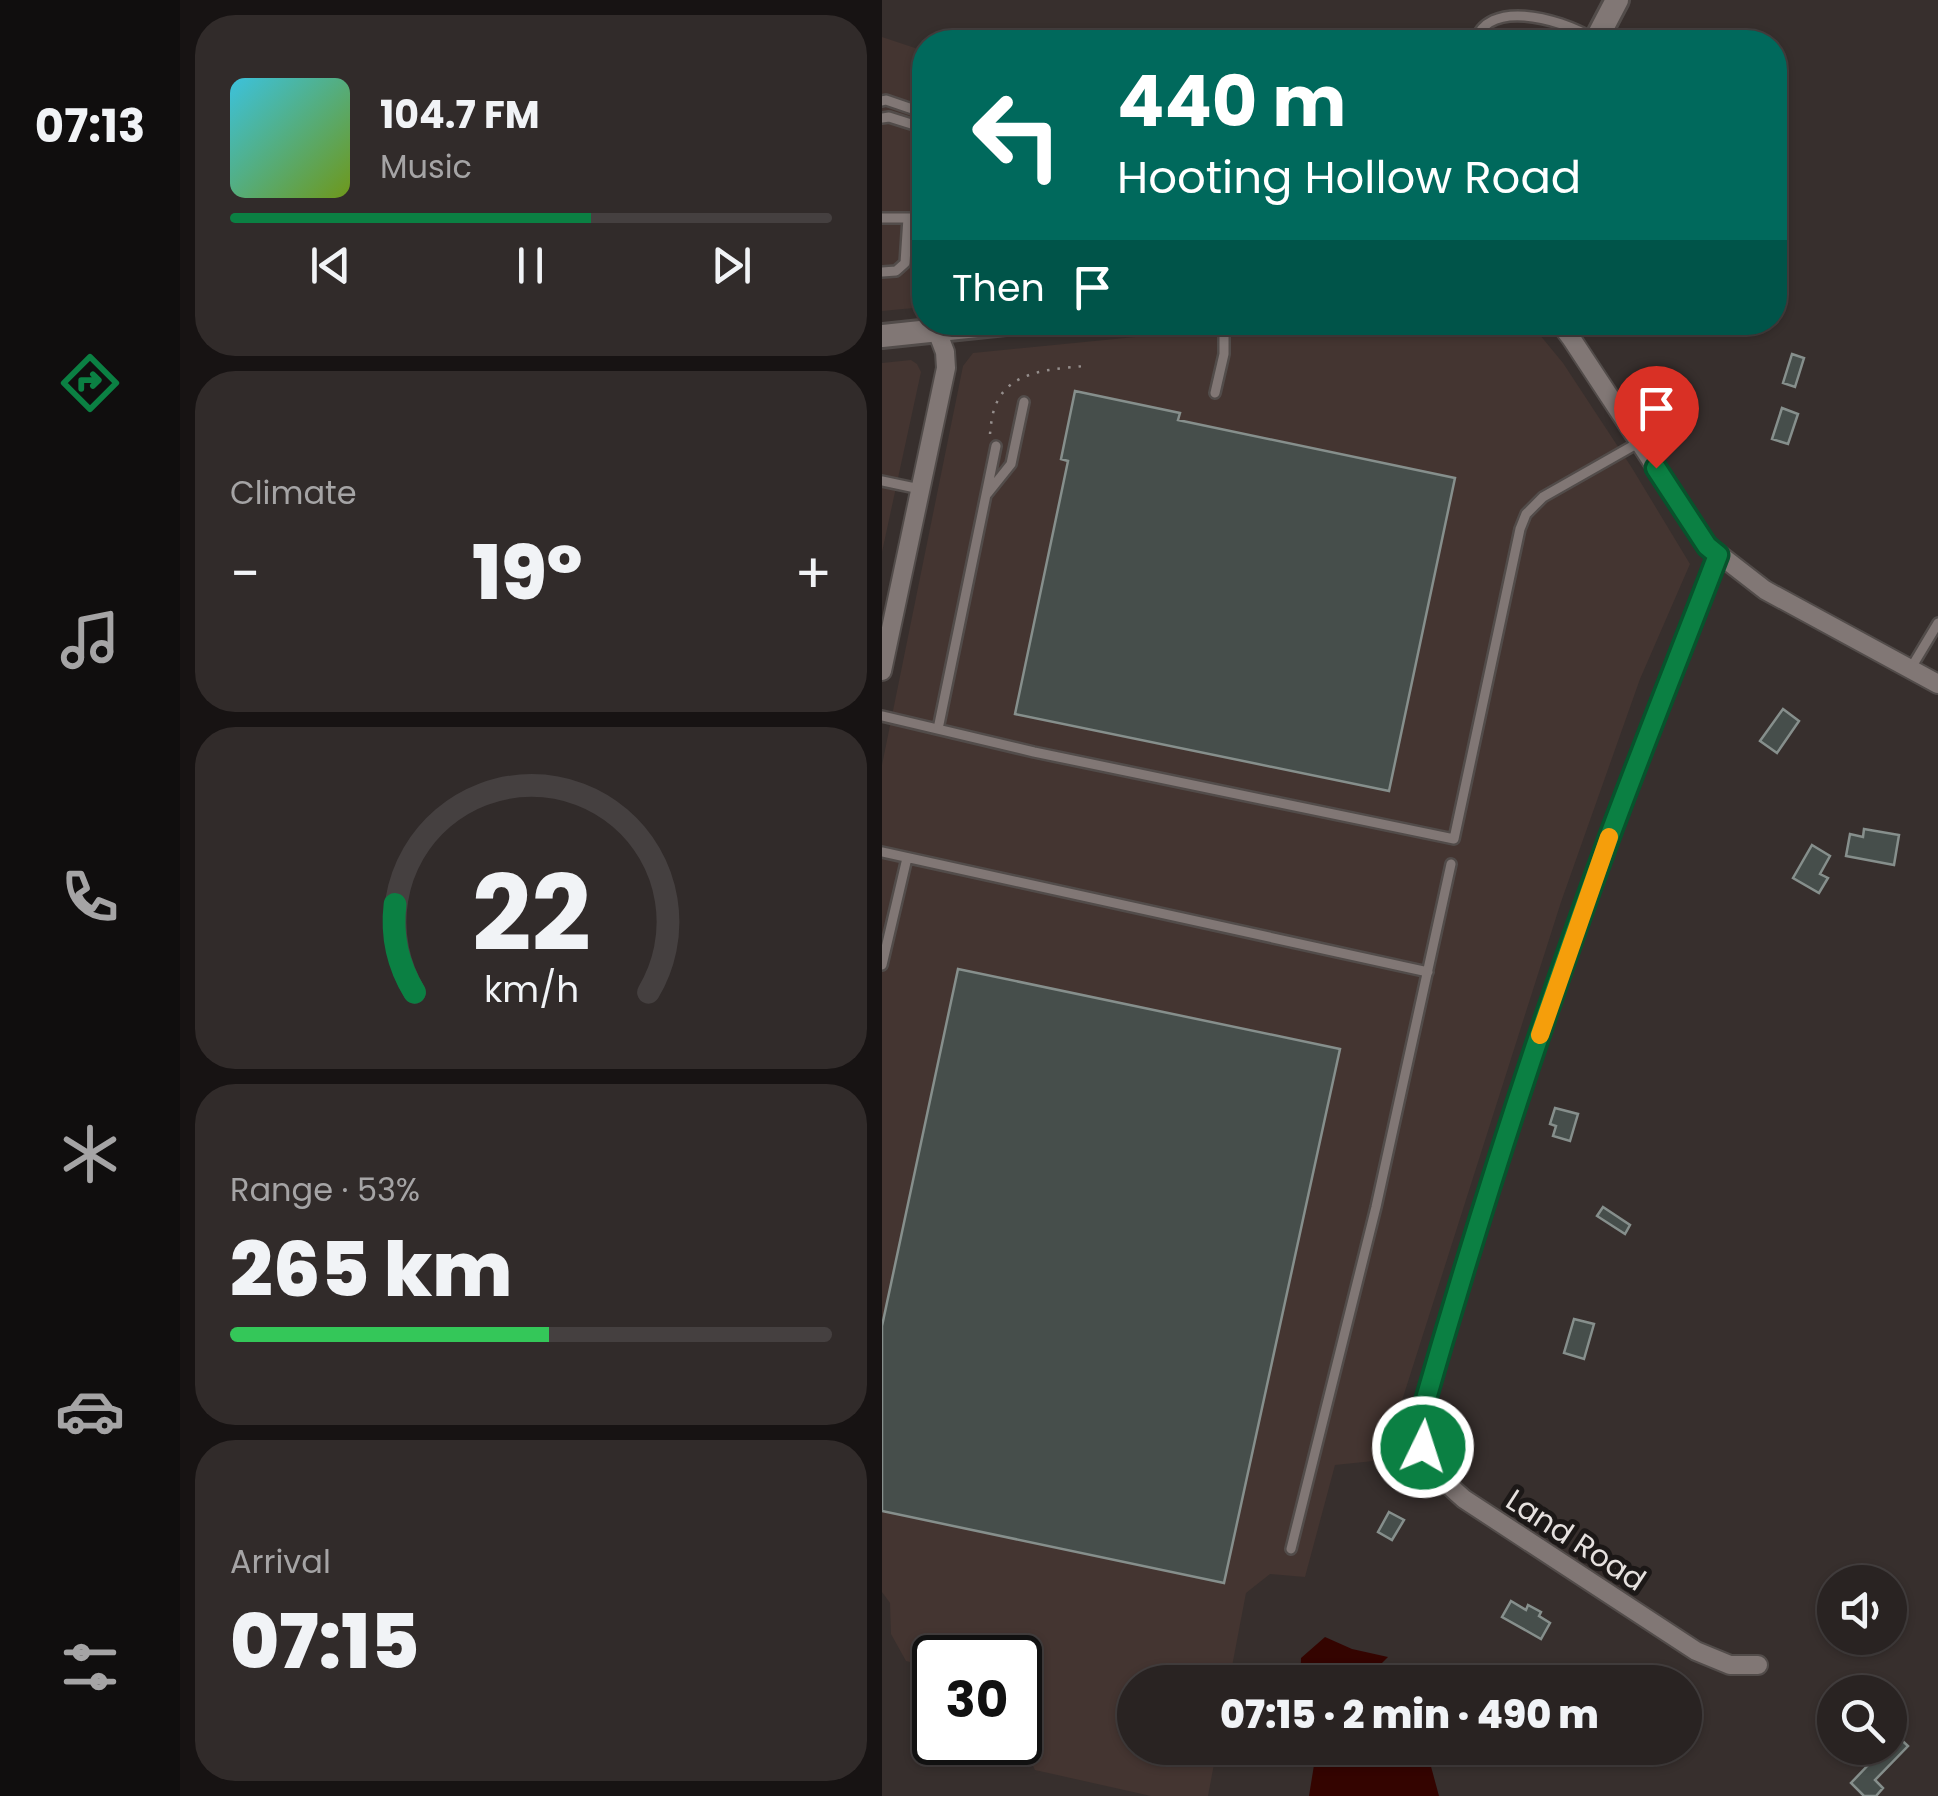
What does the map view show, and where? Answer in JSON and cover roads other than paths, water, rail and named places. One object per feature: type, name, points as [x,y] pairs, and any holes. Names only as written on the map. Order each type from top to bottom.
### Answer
[{"type":"street","points":[[1602,30],[1617,0]]},
{"type":"street","points":[[882,336],[912,331]]},
{"type":"street","points":[[882,670],[946,368],[939,335]]},
{"type":"street","points":[[1569,335],[1707,546],[1765,590],[1938,684]]},
{"type":"street","name":"Land Road","points":[[1718,555],[1606,845],[1512,1114],[1458,1286],[1420,1429],[1423,1447],[1436,1471],[1464,1499],[1696,1651],[1730,1664],[1758,1665]]},
{"type":"lane","points":[[1522,4],[1540,8],[1576,30]]},
{"type":"lane","points":[[1478,30],[1480,19],[1492,5]]},
{"type":"lane","points":[[882,101],[912,109]]},
{"type":"lane","points":[[882,118],[912,124]]},
{"type":"lane","points":[[883,230],[885,218],[912,218]]},
{"type":"lane","points":[[882,272],[896,271],[905,263],[908,218]]},
{"type":"lane","points":[[1215,394],[1224,335]]},
{"type":"lane","points":[[986,497],[1011,464],[1024,402]]},
{"type":"lane","points":[[882,716],[1034,752],[1454,839],[1526,514],[1543,497],[1640,442]]},
{"type":"lane","points":[[938,729],[996,446]]},
{"type":"lane","points":[[882,481],[920,489]]},
{"type":"lane","points":[[1911,668],[1938,623]]},
{"type":"lane","points":[[882,852],[1428,972]]},
{"type":"lane","points":[[882,966],[907,858]]},
{"type":"lane","points":[[1290,1549],[1376,1207],[1451,864]]}]
